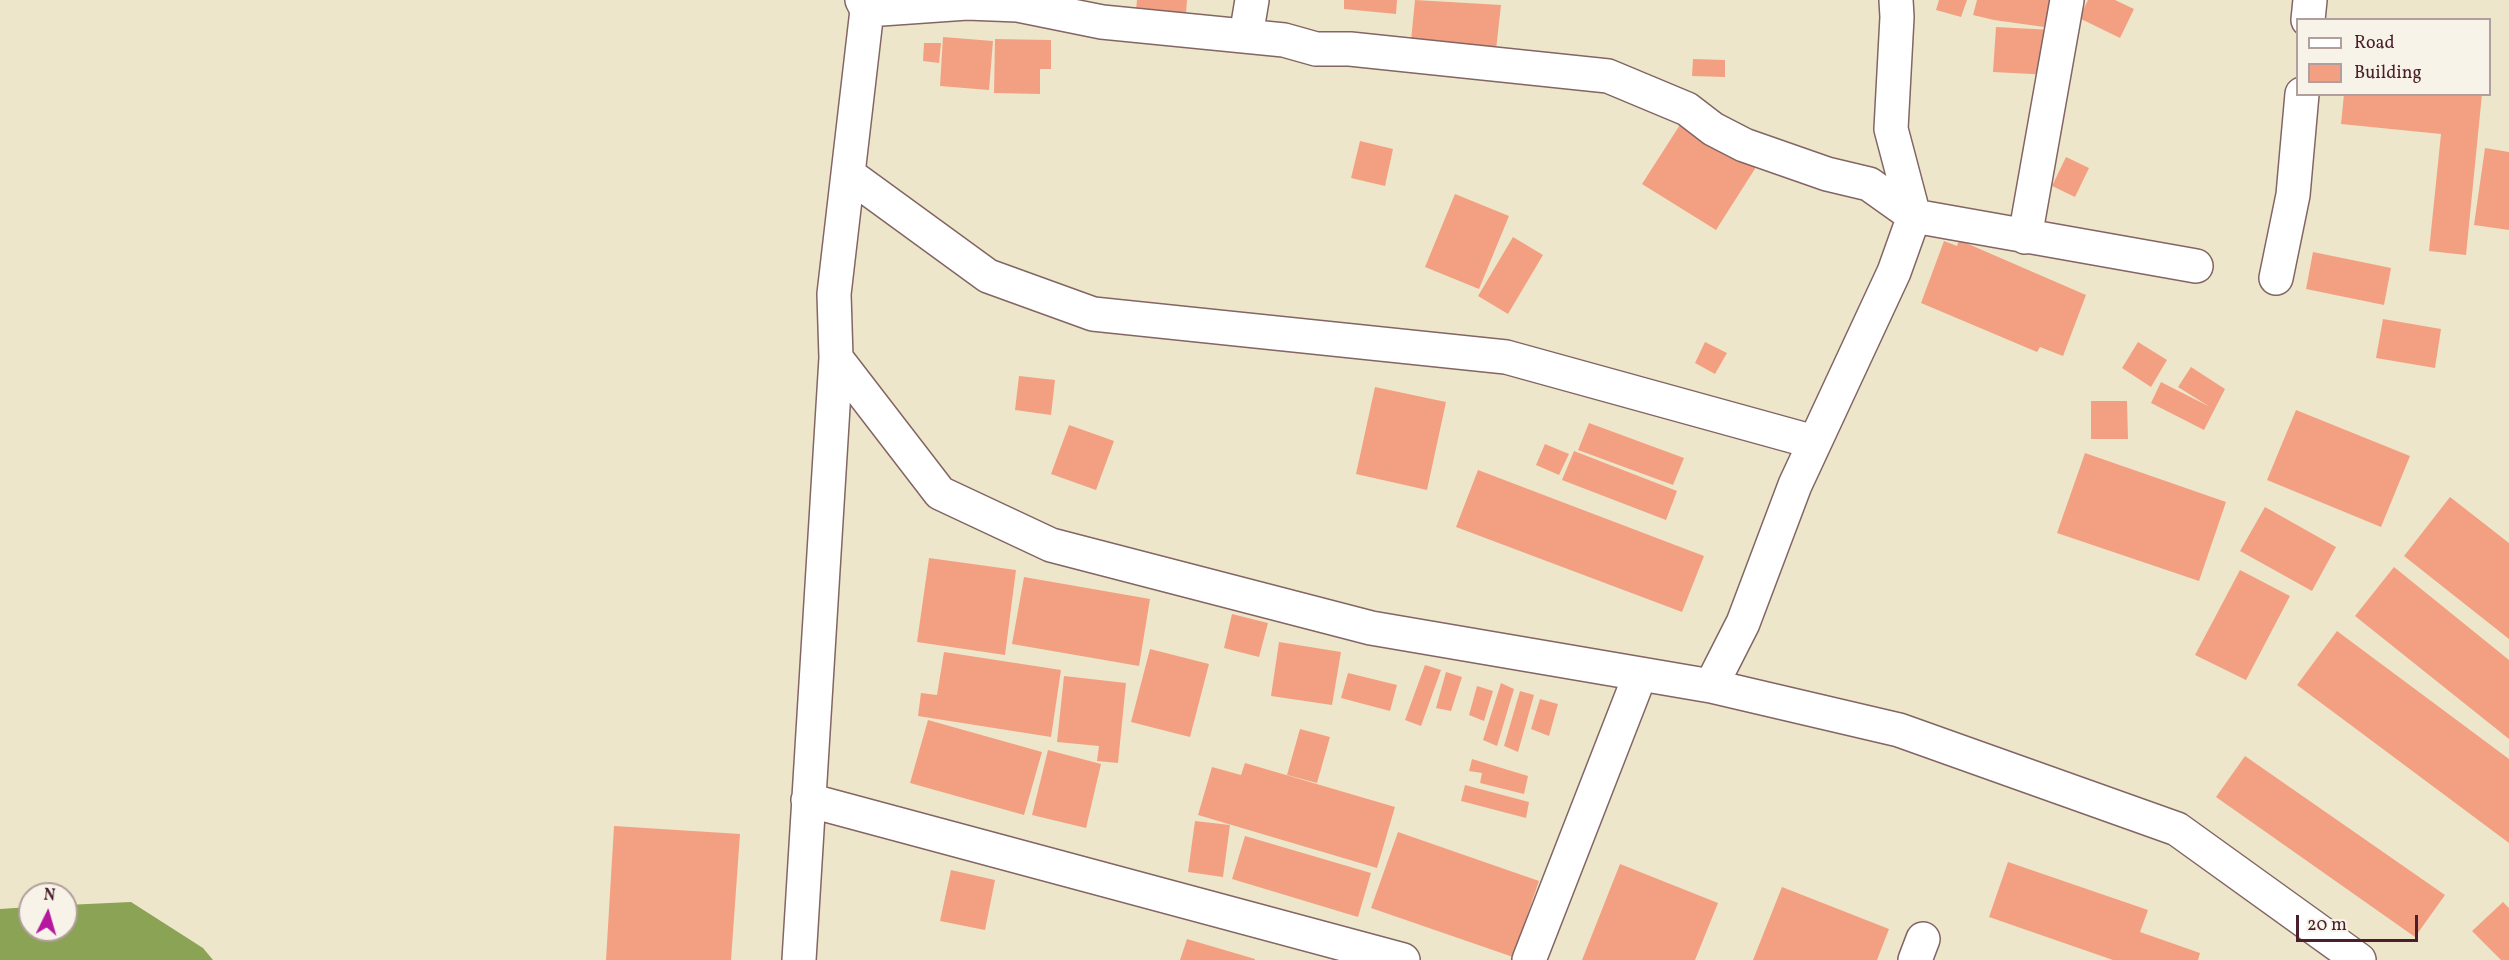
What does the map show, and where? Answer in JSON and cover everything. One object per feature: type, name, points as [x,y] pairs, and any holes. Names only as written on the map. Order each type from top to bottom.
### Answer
[{"type":"street","points":[[1246,36],[1252,0]]},
{"type":"street","points":[[1711,686],[1743,623],[1814,442],[1894,272],[1914,216],[1891,129],[1896,0]]},
{"type":"street","points":[[2025,237],[2067,0]]},
{"type":"street","points":[[2308,18],[2310,0]]},
{"type":"street","points":[[799,960],[836,358],[834,294],[865,5],[967,3],[1018,5],[1102,22],[1284,40],[1316,49],[1350,49],[1608,76],[1687,109],[1713,129],[1744,145],[1827,174],[1869,184],[1914,216],[2196,266]]},
{"type":"street","points":[[2276,278],[2293,195],[2302,96]]},
{"type":"street","points":[[848,174],[988,276],[1093,314],[1506,357],[1814,442]]},
{"type":"street","points":[[836,358],[940,493],[1052,545],[1371,628],[1711,686],[1899,730],[2177,829],[2360,960]]},
{"type":"street","points":[[1529,960],[1640,675]]},
{"type":"street","points":[[808,800],[1403,960]]},
{"type":"green space","points":[[131,902],[203,948],[213,960],[0,960],[0,909],[18,908],[18,942],[78,942],[78,904]]},
{"type":"building","points":[[1137,0],[1187,0],[1186,14],[1136,10]]},
{"type":"building","points":[[1344,0],[1397,0],[1396,14],[1344,9]]},
{"type":"building","points":[[1415,0],[1501,5],[1495,59],[1410,51]]},
{"type":"building","points":[[1939,0],[1967,0],[1961,17],[1936,10]]},
{"type":"building","points":[[1977,0],[2052,0],[2044,27],[1973,15]]},
{"type":"building","points":[[2088,0],[2115,0],[2134,9],[2120,38],[2079,18]]},
{"type":"building","points":[[1996,27],[2053,30],[2051,75],[1993,72]]},
{"type":"building","points":[[943,37],[993,41],[989,90],[940,86]]},
{"type":"building","points":[[995,39],[1051,40],[1051,69],[1040,69],[1040,94],[994,93]]},
{"type":"building","points":[[924,43],[941,43],[939,63],[923,61]]},
{"type":"building","points":[[1693,59],[1725,60],[1725,77],[1692,76]]},
{"type":"building","points":[[2344,96],[2482,96],[2466,255],[2429,251],[2441,134],[2341,124]]},
{"type":"building","points":[[1685,117],[1758,164],[1716,230],[1642,184]]},
{"type":"building","points":[[1360,141],[1393,149],[1385,186],[1351,178]]},
{"type":"building","points":[[2485,148],[2509,152],[2509,230],[2474,225]]},
{"type":"building","points":[[2066,157],[2089,168],[2075,197],[2052,186]]},
{"type":"building","points":[[1455,194],[1509,216],[1479,289],[1425,267]]},
{"type":"building","points":[[1513,237],[1543,255],[1508,314],[1478,296]]},
{"type":"building","points":[[1959,240],[2086,295],[2063,356],[2040,347],[2037,352],[1921,303],[1944,241],[1957,246]]},
{"type":"building","points":[[2313,252],[2391,268],[2384,305],[2306,289]]},
{"type":"building","points":[[2383,319],[2441,329],[2435,368],[2376,358]]},
{"type":"building","points":[[1705,342],[1727,353],[1715,374],[1695,363]]},
{"type":"building","points":[[2138,342],[2167,360],[2151,387],[2122,368]]},
{"type":"building","points":[[2191,367],[2225,389],[2204,430],[2151,403],[2161,382],[2210,407],[2178,387]]},
{"type":"building","points":[[1019,376],[1055,380],[1051,415],[1015,410]]},
{"type":"building","points":[[1375,387],[1446,402],[1427,490],[1356,474]]},
{"type":"building","points":[[2091,401],[2127,401],[2128,439],[2091,439]]},
{"type":"building","points":[[2296,410],[2410,456],[2381,527],[2267,480]]},
{"type":"building","points":[[1589,423],[1684,458],[1673,485],[1578,450]]},
{"type":"building","points":[[1069,425],[1114,441],[1096,490],[1051,474]]},
{"type":"building","points":[[1545,444],[1569,454],[1559,475],[1536,465]]},
{"type":"building","points":[[1574,451],[1677,491],[1666,520],[1562,480]]},
{"type":"building","points":[[2085,453],[2226,502],[2199,581],[2057,533]]},
{"type":"building","points":[[1478,470],[1704,556],[1682,612],[1456,527]]},
{"type":"building","points":[[2450,497],[2509,543],[2509,639],[2404,556]]},
{"type":"building","points":[[2265,507],[2336,547],[2312,591],[2240,551]]},
{"type":"building","points":[[929,558],[1016,570],[1005,655],[917,642]]},
{"type":"building","points":[[2394,567],[2509,660],[2509,739],[2355,616]]},
{"type":"building","points":[[2240,570],[2290,596],[2246,680],[2195,655]]},
{"type":"building","points":[[1024,577],[1150,599],[1139,666],[1012,644]]},
{"type":"building","points":[[1232,614],[1268,623],[1259,657],[1224,648]]},
{"type":"building","points":[[2337,631],[2509,759],[2509,843],[2297,685]]},
{"type":"building","points":[[1279,642],[1341,652],[1332,705],[1271,696]]},
{"type":"building","points":[[1150,649],[1209,664],[1190,737],[1131,722]]},
{"type":"building","points":[[944,652],[1061,670],[1051,737],[918,716],[921,693],[937,695]]},
{"type":"building","points":[[1425,665],[1441,670],[1421,726],[1405,720]]},
{"type":"building","points":[[1446,672],[1462,677],[1451,711],[1436,708]]},
{"type":"building","points":[[1348,673],[1397,685],[1390,711],[1341,698]]},
{"type":"building","points":[[1064,676],[1126,683],[1118,763],[1097,761],[1099,746],[1057,742]]},
{"type":"building","points":[[1501,683],[1514,689],[1497,746],[1483,740]]},
{"type":"building","points":[[1477,686],[1493,691],[1484,721],[1469,715]]},
{"type":"building","points":[[1520,691],[1534,695],[1518,752],[1504,746]]},
{"type":"building","points":[[1540,699],[1558,704],[1549,736],[1531,729]]},
{"type":"building","points":[[928,720],[1042,752],[1024,815],[910,783]]},
{"type":"building","points":[[1300,729],[1330,737],[1317,783],[1287,775]]},
{"type":"building","points":[[1048,750],[1101,764],[1086,828],[1032,815]]},
{"type":"building","points":[[2245,756],[2445,895],[2415,937],[2216,797]]},
{"type":"building","points":[[1472,759],[1528,776],[1524,794],[1480,783],[1482,773],[1469,771]]},
{"type":"building","points":[[1245,763],[1395,807],[1377,868],[1198,815],[1212,767],[1241,775]]},
{"type":"building","points":[[1465,785],[1529,802],[1526,818],[1461,801]]},
{"type":"building","points":[[1195,821],[1230,825],[1223,877],[1188,872]]},
{"type":"building","points":[[614,826],[740,834],[731,960],[606,960]]},
{"type":"building","points":[[1398,832],[1539,881],[1513,957],[1371,908]]},
{"type":"building","points":[[1245,836],[1371,873],[1358,917],[1232,879]]},
{"type":"building","points":[[2008,862],[2148,910],[2140,932],[2200,953],[2198,960],[2113,960],[1989,917]]},
{"type":"building","points":[[1620,864],[1718,903],[1695,960],[1582,960]]},
{"type":"building","points":[[951,870],[995,880],[985,930],[940,921]]},
{"type":"building","points":[[1782,887],[1889,929],[1877,960],[1753,960]]},
{"type":"building","points":[[2503,902],[2509,908],[2509,960],[2501,960],[2472,931]]},
{"type":"building","points":[[1187,939],[1255,959],[1255,960],[1180,960]]}]
